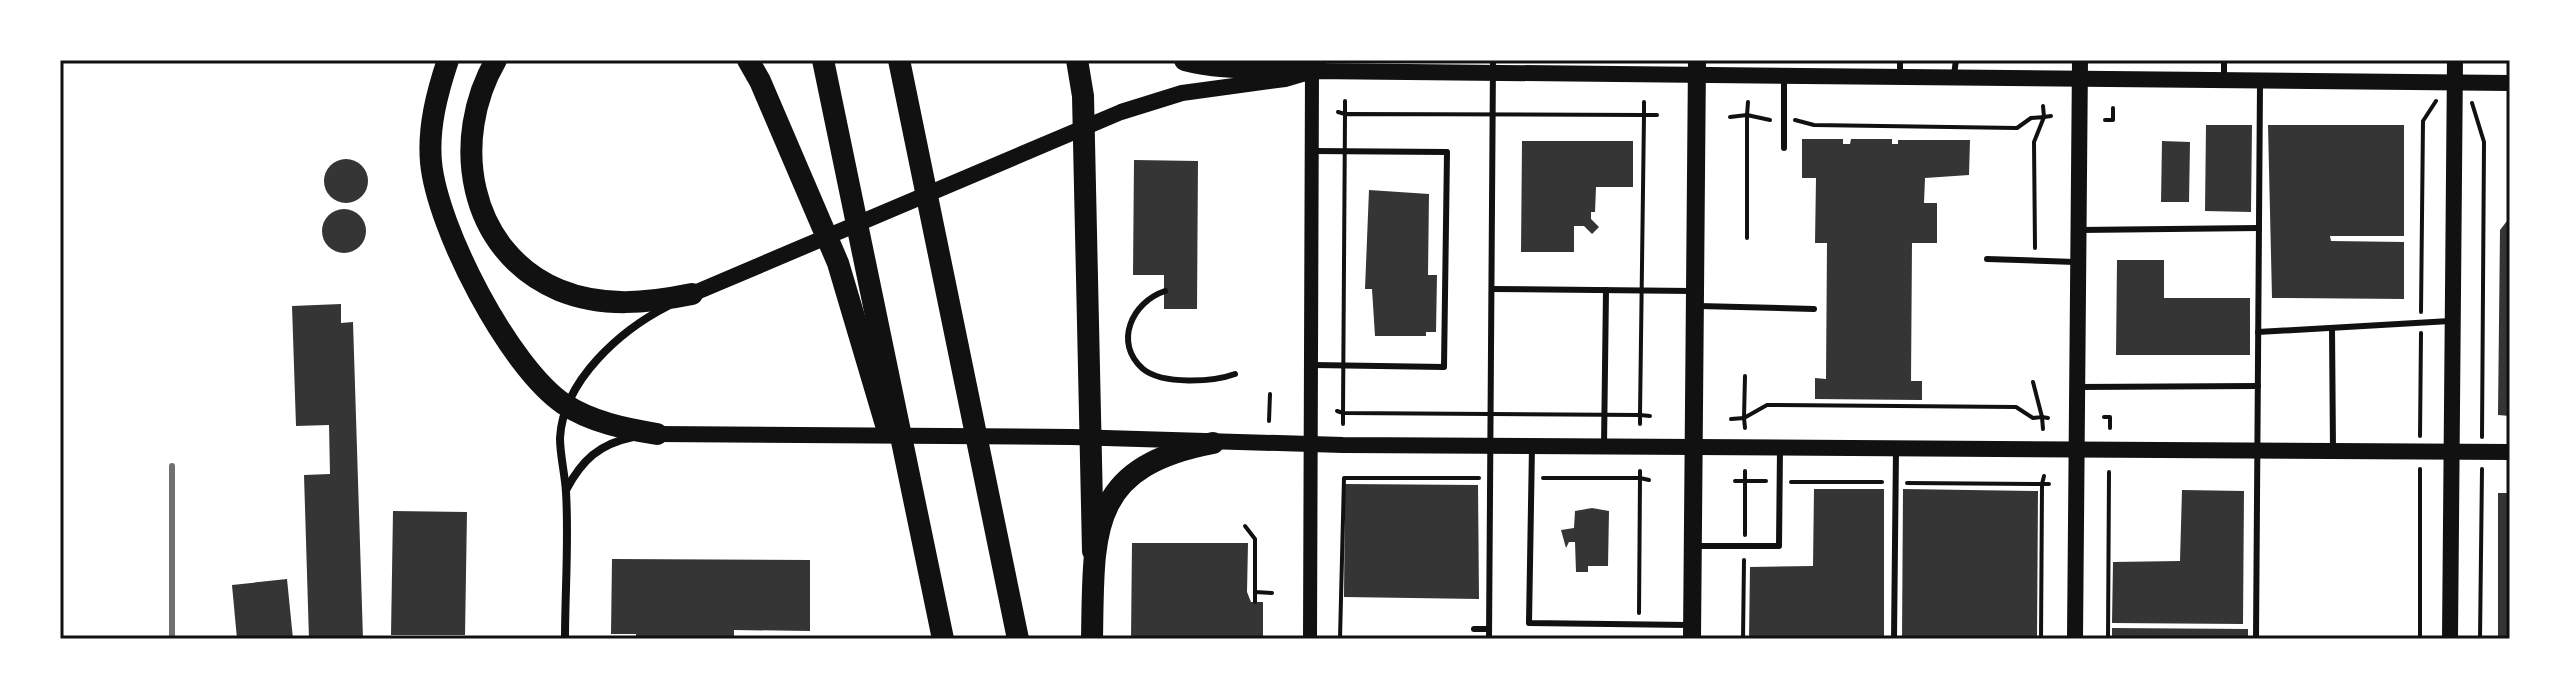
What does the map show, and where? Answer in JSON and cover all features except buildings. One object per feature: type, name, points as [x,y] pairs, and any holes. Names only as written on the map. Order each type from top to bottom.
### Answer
[{"type":"highway","points":[[448,60],[433,113],[431,161],[443,216],[483,297],[532,373],[567,406],[598,420],[657,434]]},
{"type":"highway","points":[[496,60],[477,99],[470,162],[479,207],[502,244],[535,275],[580,297],[641,303],[692,294]]},
{"type":"highway","points":[[748,60],[838,263],[928,566]]},
{"type":"highway","points":[[823,60],[943,639]]},
{"type":"highway","points":[[899,60],[1018,639]]},
{"type":"highway","points":[[1077,60],[1083,128],[1082,438],[1093,551],[1092,639]]},
{"type":"highway","points":[[1185,60],[1221,68],[1311,64]]},
{"type":"highway","points":[[1093,551],[1102,515],[1110,499],[1130,476],[1153,460],[1213,443]]},
{"type":"main road","points":[[2450,639],[2455,60]]},
{"type":"main road","points":[[692,294],[774,262],[1083,128],[1182,93],[1285,79],[1311,64],[1697,66],[1784,73],[1900,67],[2080,68],[2224,78],[2510,83]]},
{"type":"main road","points":[[1692,632],[1697,66]]},
{"type":"main road","points":[[2075,639],[2080,68]]},
{"type":"main road","points":[[657,434],[1082,438],[1311,444],[2510,452]]},
{"type":"street","points":[[1310,639],[1311,64]]},
{"type":"street","points":[[565,639],[566,491],[560,439],[567,406],[588,372],[623,336],[692,294]]},
{"type":"street","points":[[566,491],[581,465],[600,447],[631,437],[657,434]]},
{"type":"lane","points":[[2224,60],[2224,78]]},
{"type":"lane","points":[[1489,639],[1493,66]]},
{"type":"lane","points":[[1784,73],[1784,148]]},
{"type":"lane","points":[[2256,639],[2260,78]]},
{"type":"lane","points":[[1312,151],[1447,152],[1444,367],[1312,365]]},
{"type":"lane","points":[[2079,230],[2259,228]]},
{"type":"lane","points":[[1987,259],[2079,262]]},
{"type":"lane","points":[[1492,289],[1606,290],[1814,309]]},
{"type":"lane","points":[[1604,446],[1606,290]]},
{"type":"lane","points":[[1165,291],[1148,297],[1137,307],[1129,328],[1135,360],[1145,370],[1170,379],[1235,374]]},
{"type":"lane","points":[[2258,332],[2453,320]]},
{"type":"lane","points":[[2332,328],[2333,451]]},
{"type":"lane","points":[[2077,387],[2258,386]]},
{"type":"lane","points":[[1532,446],[1529,623],[1692,632]]},
{"type":"lane","points":[[1693,546],[1779,546],[1780,448]]},
{"type":"lane","points":[[1894,639],[1896,449]]},
{"type":"lane","points":[[1474,629],[1489,629]]},
{"type":"path","points":[[1338,112],[1345,114],[1345,101]]},
{"type":"path","points":[[1644,102],[1644,115],[1657,115]]},
{"type":"path","points":[[1747,238],[1748,102]]},
{"type":"path","points":[[2035,248],[2034,142],[2044,117],[2043,106]]},
{"type":"path","points":[[2105,120],[2113,120],[2113,108]]},
{"type":"path","points":[[1730,117],[1747,115],[1763,121],[1800,120],[1814,125],[2017,128],[2031,118],[2051,116]]},
{"type":"path","points":[[2421,412],[2425,116]]},
{"type":"path","points":[[2482,128],[2482,428]]},
{"type":"path","points":[[1745,376],[1745,428]]},
{"type":"path","points":[[2033,382],[2045,418],[2043,429]]},
{"type":"path","points":[[1270,394],[1271,418]]},
{"type":"path","points":[[1731,419],[1744,418],[1767,405],[2016,407],[2033,418],[2045,418]]},
{"type":"path","points":[[1337,411],[1343,413],[1343,424]]},
{"type":"path","points":[[1640,424],[1640,415],[1650,416]]},
{"type":"path","points":[[2104,417],[2110,417],[2110,428]]},
{"type":"path","points":[[1640,471],[1640,478],[1649,480]]},
{"type":"path","points":[[1735,481],[1745,481],[1745,471]]},
{"type":"path","points":[[2108,639],[2109,472]]},
{"type":"path","points":[[2044,476],[2042,484],[2049,484]]},
{"type":"path","points":[[2420,484],[2420,639]]},
{"type":"path","points":[[2480,639],[2481,496]]},
{"type":"path","points":[[1245,526],[1255,539],[1255,602]]},
{"type":"path","points":[[1255,592],[1272,593]]},
{"type":"railway","points":[[172,466],[172,639]]}]
